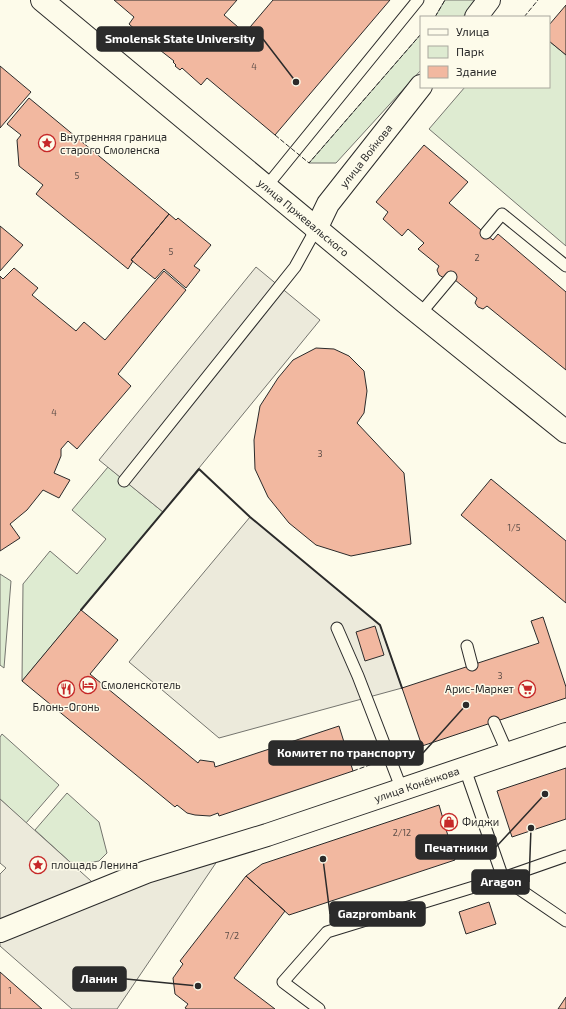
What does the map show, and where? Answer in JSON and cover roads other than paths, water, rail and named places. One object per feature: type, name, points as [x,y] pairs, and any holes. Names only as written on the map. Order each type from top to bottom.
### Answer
[{"type":"street","name":"улица Пржевальского","points":[[42,0],[316,229],[566,432]]},
{"type":"street","points":[[477,16],[489,0]]},
{"type":"street","name":"улица Войкова","points":[[316,229],[328,204],[420,87]]},
{"type":"street","name":"улица Конёнкова","points":[[0,931],[146,872],[268,835],[566,734]]},
{"type":"lane","points":[[266,187],[418,0]]},
{"type":"lane","points":[[486,233],[502,214],[566,266]]},
{"type":"lane","points":[[124,480],[295,267],[316,229]]},
{"type":"lane","points":[[420,314],[451,277]]},
{"type":"lane","points":[[336,628],[358,676],[402,790]]},
{"type":"lane","points":[[467,646],[472,664]]},
{"type":"lane","points":[[494,722],[508,754]]},
{"type":"lane","points":[[465,768],[503,878],[566,921]]},
{"type":"lane","points":[[319,1009],[283,982],[327,932],[503,878],[566,856]]},
{"type":"place","name":"Smolensk State University","points":[[296,82]]},
{"type":"place","name":"Внутренняя граница старого Смоленска","points":[[47,143]]},
{"type":"place","name":"Смоленскотель","points":[[88,685]]},
{"type":"place","name":"Блонь-Огонь","points":[[66,689]]},
{"type":"place","name":"Арис-Маркет","points":[[527,689]]},
{"type":"place","name":"Комитет по транспорту","points":[[466,705]]},
{"type":"place","name":"Печатники","points":[[545,794]]},
{"type":"place","name":"Фиджи","points":[[449,822]]},
{"type":"place","name":"Aragon","points":[[531,828]]},
{"type":"place","name":"Gazprombank","points":[[323,859]]},
{"type":"place","name":"площадь Ленина","points":[[38,865]]},
{"type":"place","name":"Ланин","points":[[198,986]]}]
